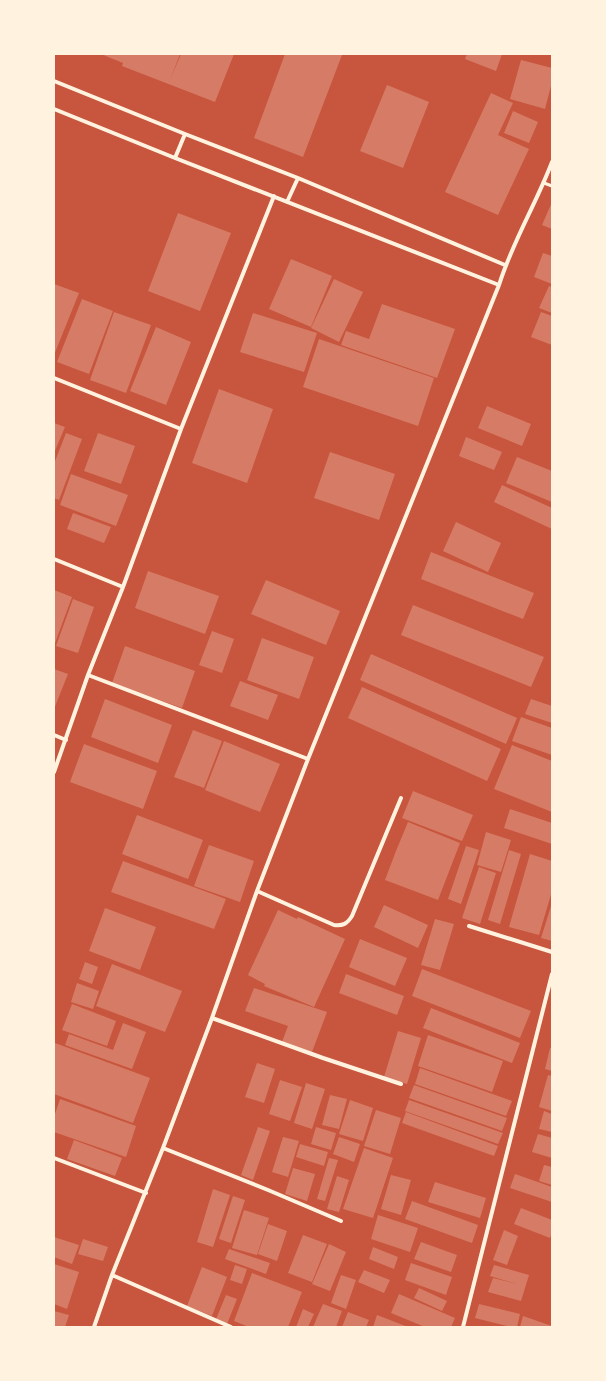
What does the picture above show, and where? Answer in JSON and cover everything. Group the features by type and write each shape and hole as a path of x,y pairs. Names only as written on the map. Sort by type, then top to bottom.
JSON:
{"street":[{"path":"54,81 298,178 505,265"},
{"path":"54,108 175,158 499,285"},
{"path":"175,158 185,134"},
{"path":"94,1327 112,1275 146,1193 212,1018 257,891 308,759 499,285 505,265 544,183 552,162"},
{"path":"287,202 298,178"},
{"path":"54,772 88,675 123,587 181,429 274,196"},
{"path":"54,378 181,429"},
{"path":"54,559 123,587"},
{"path":"88,675 308,759"},
{"path":"54,735 66,740"},
{"path":"257,891 334,925 340,926 345,924 352,916 401,798"},
{"path":"469,926 552,952"},
{"path":"464,1327 552,974"},
{"path":"212,1018 401,1084"},
{"path":"163,1148 341,1221"},
{"path":"54,1158 146,1193"},
{"path":"112,1275 231,1327"}],"lane":[{"path":"544,183 552,186"}],"building":[{"path":"101,54 180,54 170,80 181,54 234,54 215,102 122,66 123,63"},
{"path":"285,54 342,55 303,157 254,138"},
{"path":"467,54 502,54 496,71 465,59"},
{"path":"521,60 552,68 552,82 545,109 510,99"},
{"path":"387,85 429,102 403,168 360,151"},
{"path":"491,93 513,103 498,135 529,149 498,215 445,192"},
{"path":"513,111 538,122 529,143 504,133"},
{"path":"552,202 552,229 542,225"},
{"path":"178,213 231,233 200,311 148,291"},
{"path":"543,253 552,256 552,284 534,277"},
{"path":"291,259 332,276 311,327 269,309"},
{"path":"334,279 363,292 339,342 311,328"},
{"path":"54,284 79,293 54,355"},
{"path":"549,286 552,287 552,313 539,308"},
{"path":"82,299 113,311 89,374 57,362"},
{"path":"382,304 455,329 437,378 341,345 346,331 369,339"},
{"path":"114,312 151,325 126,393 90,380"},
{"path":"541,312 552,316 552,345 531,337"},
{"path":"253,313 317,333 304,372 240,352"},
{"path":"156,327 191,342 166,405 130,391"},
{"path":"319,339 434,378 418,426 303,387"},
{"path":"219,389 273,409 247,483 192,463"},
{"path":"487,406 531,424 522,446 478,428"},
{"path":"54,423 65,427 54,453"},
{"path":"66,433 82,439 59,500 54,498 54,464"},
{"path":"98,433 135,446 121,484 84,471"},
{"path":"466,437 502,452 494,470 459,456"},
{"path":"330,452 395,474 379,520 314,498"},
{"path":"517,457 552,471 552,502 506,483"},
{"path":"71,474 128,495 116,526 60,505"},
{"path":"502,485 552,508 552,529 494,502"},
{"path":"73,513 111,527 104,543 67,529"},
{"path":"456,522 501,543 488,572 443,551"},
{"path":"431,552 534,593 523,619 421,579"},
{"path":"148,571 219,596 205,634 135,608"},
{"path":"266,580 340,611 326,645 251,614"},
{"path":"54,590 72,597 55,643 54,643"},
{"path":"73,599 94,607 78,653 56,646"},
{"path":"413,605 544,657 531,687 401,635"},
{"path":"212,631 234,639 222,673 199,665"},
{"path":"262,638 314,657 299,699 247,680"},
{"path":"125,646 195,671 182,708 112,683"},
{"path":"371,654 517,718 506,744 360,680"},
{"path":"54,669 68,674 54,709"},
{"path":"240,681 278,695 268,720 230,706"},
{"path":"362,687 501,749 487,781 348,718"},
{"path":"105,699 172,725 158,763 91,737"},
{"path":"531,699 552,706 552,723 525,714"},
{"path":"521,717 552,728 552,755 512,741"},
{"path":"193,730 222,741 204,788 174,777"},
{"path":"224,741 280,764 260,812 205,790"},
{"path":"84,744 157,771 143,809 70,782"},
{"path":"512,745 552,761 552,812 494,789"},
{"path":"413,791 473,815 462,841 402,818"},
{"path":"510,809 552,823 552,844 504,828"},
{"path":"137,815 203,840 188,879 122,854"},
{"path":"408,822 460,843 438,900 385,880"},
{"path":"486,832 511,840 501,872 477,865"},
{"path":"209,845 254,861 240,902 194,886"},
{"path":"466,846 479,850 461,904 448,899"},
{"path":"509,850 521,854 500,924 488,920"},
{"path":"530,854 552,861 552,891 539,935 509,927"},
{"path":"123,861 226,899 214,929 111,892"},
{"path":"479,867 496,873 480,924 462,918"},
{"path":"552,903 552,941 541,938"},
{"path":"384,905 428,925 418,948 374,927"},
{"path":"105,908 156,927 140,970 89,951"},
{"path":"278,910 297,919 298,917 345,939 314,1007 264,986 265,984 248,975"},
{"path":"435,919 454,924 440,970 421,965"},
{"path":"360,939 407,958 395,986 349,967"},
{"path":"85,962 98,967 92,984 79,979"},
{"path":"112,964 182,991 165,1032 96,1006"},
{"path":"422,969 531,1011 520,1038 412,996"},
{"path":"346,974 404,996 397,1015 339,993"},
{"path":"77,983 99,991 93,1009 71,1002"},
{"path":"254,988 327,1012 312,1052 282,1042 288,1026 245,1011"},
{"path":"72,1004 116,1021 107,1046 62,1030"},
{"path":"431,1008 520,1043 512,1063 423,1028"},
{"path":"123,1023 146,1032 132,1069 65,1045 69,1034 113,1050"},
{"path":"398,1031 421,1038 407,1084 384,1077"},
{"path":"428,1035 503,1061 492,1092 418,1066"},
{"path":"55,1043 150,1078 133,1123 54,1094"},
{"path":"550,1048 552,1048 552,1071 545,1069"},
{"path":"257,1063 275,1069 264,1103 245,1097"},
{"path":"420,1068 512,1101 506,1116 415,1084"},
{"path":"548,1075 552,1076 552,1111 539,1107"},
{"path":"280,1080 302,1087 290,1121 269,1114"},
{"path":"306,1083 325,1089 312,1129 294,1123"},
{"path":"414,1085 507,1118 502,1131 409,1098"},
{"path":"330,1095 347,1099 339,1129 322,1125"},
{"path":"60,1099 136,1126 126,1157 54,1132 54,1117"},
{"path":"350,1100 373,1108 363,1141 339,1134"},
{"path":"409,1100 503,1133 498,1144 405,1111"},
{"path":"376,1110 401,1118 390,1154 364,1146"},
{"path":"544,1111 552,1114 552,1132 539,1129"},
{"path":"406,1112 498,1146 494,1156 402,1123"},
{"path":"258,1127 270,1131 253,1180 241,1175"},
{"path":"316,1127 336,1133 331,1150 311,1144"},
{"path":"538,1134 552,1138 552,1158 532,1152"},
{"path":"283,1137 299,1141 288,1177 272,1172"},
{"path":"339,1137 360,1144 354,1162 333,1154"},
{"path":"74,1140 122,1158 115,1176 67,1159"},
{"path":"300,1144 328,1152 324,1166 296,1157"},
{"path":"364,1148 393,1158 373,1218 343,1209"},
{"path":"329,1158 338,1160 325,1201 317,1199"},
{"path":"544,1165 552,1167 552,1185 539,1181"},
{"path":"293,1168 315,1174 307,1201 285,1194"},
{"path":"515,1174 552,1187 552,1202 510,1188"},
{"path":"391,1175 411,1180 401,1215 381,1209"},
{"path":"337,1176 349,1180 339,1212 327,1209"},
{"path":"435,1182 486,1198 480,1218 428,1202"},
{"path":"213,1189 230,1195 213,1247 197,1242"},
{"path":"233,1196 245,1200 231,1243 219,1239"},
{"path":"412,1201 478,1225 472,1243 405,1219"},
{"path":"521,1208 552,1220 552,1232 550,1238 514,1224"},
{"path":"244,1210 269,1218 257,1255 232,1248"},
{"path":"378,1215 418,1228 410,1252 371,1239"},
{"path":"268,1224 287,1231 277,1261 258,1254"},
{"path":"504,1230 518,1236 507,1265 493,1260"},
{"path":"303,1235 327,1244 312,1282 288,1273"},
{"path":"54,1237 79,1245 72,1264 54,1257"},
{"path":"83,1239 108,1247 103,1261 78,1254"},
{"path":"421,1242 457,1255 451,1272 414,1259"},
{"path":"329,1244 346,1252 330,1291 312,1284"},
{"path":"373,1247 398,1257 394,1269 369,1259"},
{"path":"229,1249 270,1263 266,1274 225,1259"},
{"path":"411,1263 452,1277 446,1295 405,1280"},
{"path":"54,1264 79,1272 67,1309 54,1304"},
{"path":"235,1265 247,1269 242,1284 230,1280"},
{"path":"494,1265 529,1275 521,1301 488,1292 493,1278 517,1284 490,1276"},
{"path":"202,1267 227,1277 212,1316 187,1306"},
{"path":"364,1270 390,1280 384,1293 358,1282"},
{"path":"252,1273 302,1292 288,1327 249,1327 234,1321"},
{"path":"341,1275 356,1280 346,1309 331,1303"},
{"path":"419,1288 447,1301 442,1311 414,1298"},
{"path":"399,1294 455,1318 451,1327 425,1327 391,1313"},
{"path":"226,1295 237,1299 227,1324 216,1319"},
{"path":"323,1304 342,1311 336,1327 313,1327"},
{"path":"479,1304 520,1314 517,1327 511,1327 475,1318"},
{"path":"303,1309 314,1314 308,1327 296,1327"},
{"path":"54,1311 69,1315 65,1327 54,1327"},
{"path":"348,1312 369,1320 366,1327 342,1327"},
{"path":"377,1315 408,1327 373,1327"},
{"path":"523,1316 552,1326 552,1327 520,1327"}]}
